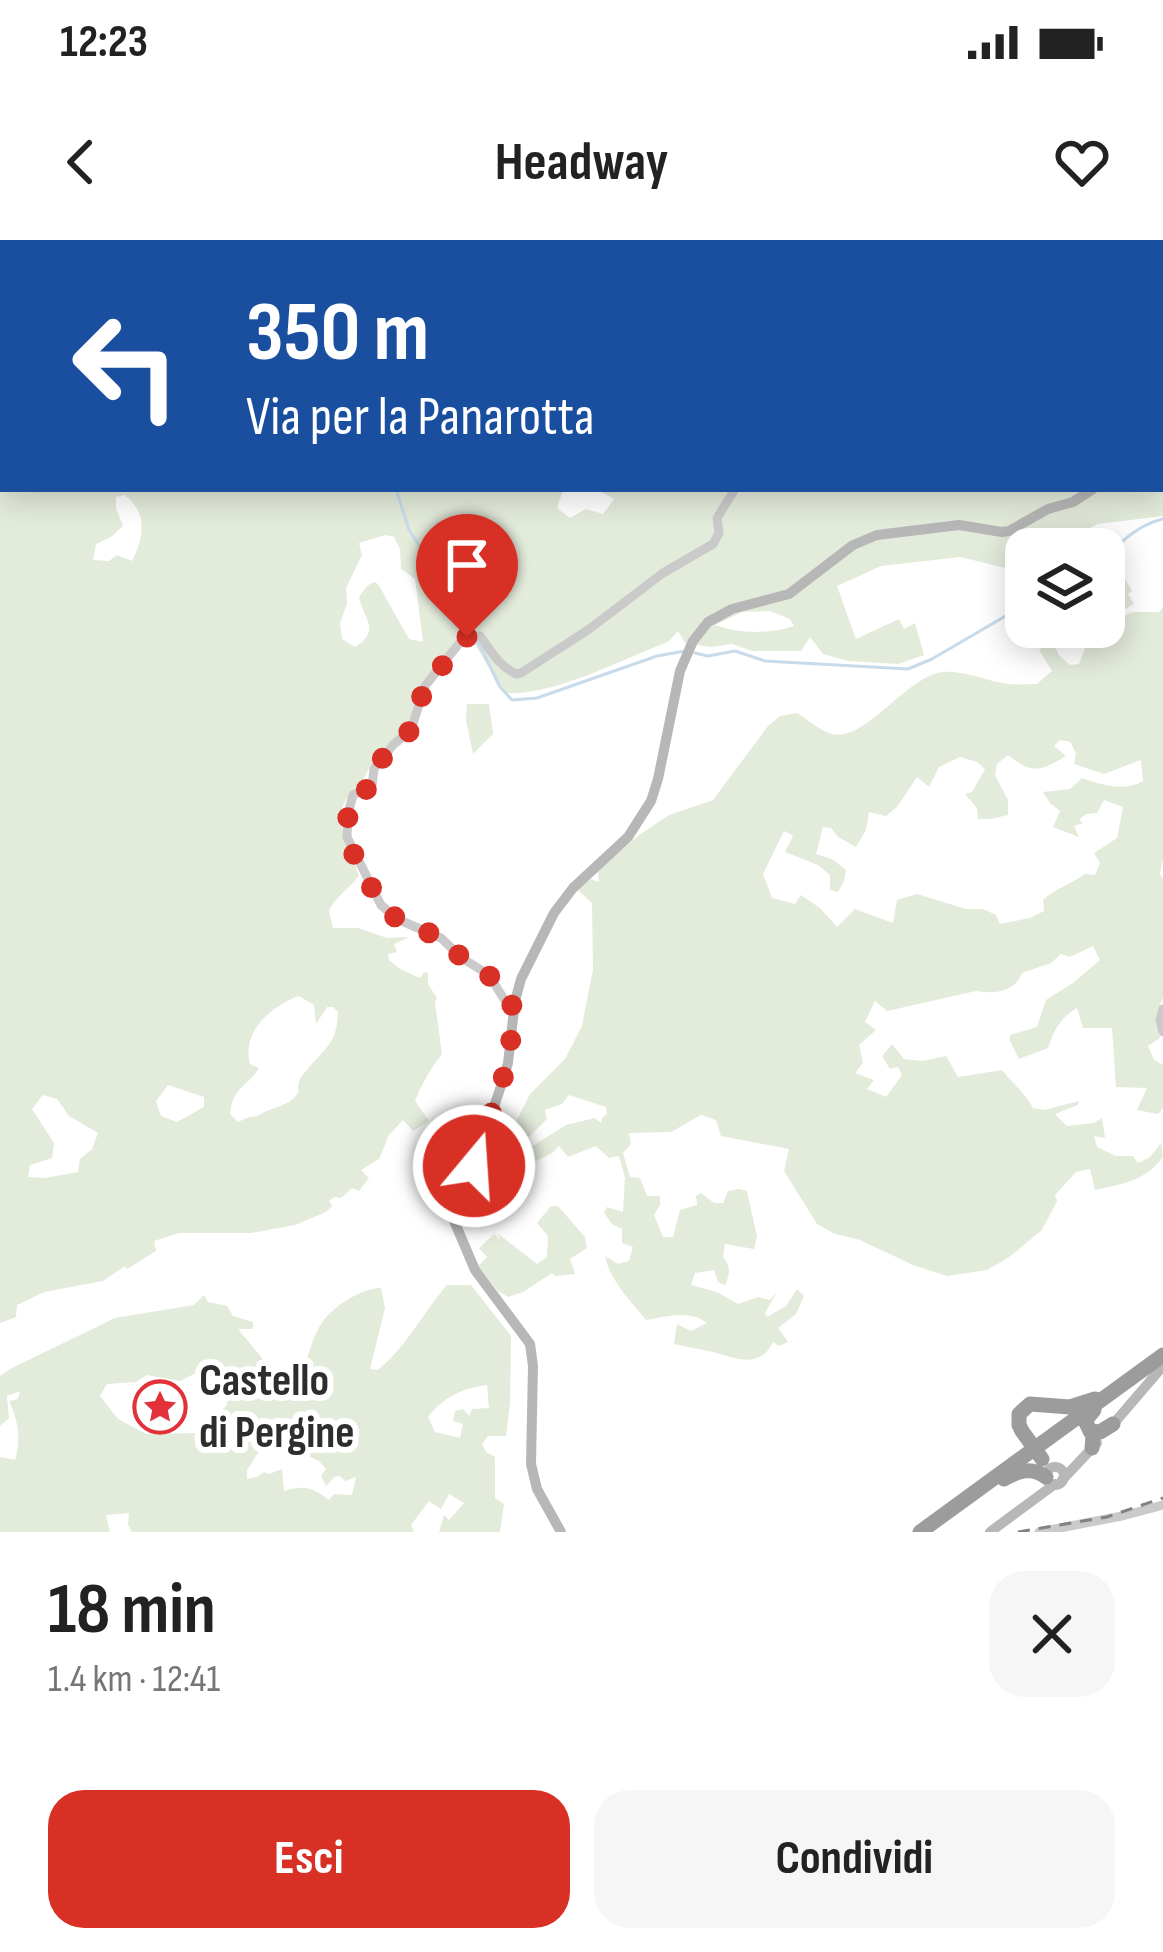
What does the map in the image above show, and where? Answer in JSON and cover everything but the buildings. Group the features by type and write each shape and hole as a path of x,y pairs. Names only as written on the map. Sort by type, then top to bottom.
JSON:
{"highway":[{"path":"1088,1446 1085,1418 1163,1355"},
{"path":"1048,1467 1022,1431 1018,1419 1022,1409 1041,1403 1078,1405 1119,1386"},
{"path":"920,1532 976,1491 1048,1467 1119,1386"},
{"path":"1041,1403 1052,1423 1046,1436 1048,1467"},
{"path":"1088,1446 1113,1424"},
{"path":"1048,1467 1056,1437 1063,1439"},
{"path":"939,1518 1017,1472 1048,1467"}],"main road":[{"path":"561,1532 537,1489 530,1464 530,1344 482,1282 452,1216 452,1204 471,1173 508,1063 521,979 554,913 573,888 628,837 651,801 686,656 708,622 732,609 802,587 865,539 959,525 1010,531 1089,492"},
{"path":"1113,1424 1163,1366"},
{"path":"990,1532 1037,1494 1048,1467 1088,1446"}],"street":[{"path":"516,1000 507,1004 489,975 441,938 388,912 357,862 346,829 353,795 372,787 374,769 411,730 425,686 463,640 473,635 484,639 507,670 520,673 588,630 663,573 713,544 719,533 717,518 733,492"},
{"path":"1163,1009 1163,1032"},
{"path":"1039,1532 1163,1504"}],"green space":[{"path":"0,492 564,492 557,508 570,518 586,509 603,514 614,499 601,492 1086,492 1013,528 974,525 877,534 801,586 732,608 690,644 678,631 668,642 543,689 504,693 466,629 425,682 410,723 375,760 362,786 343,805 342,828 359,876 329,910 333,928 409,937 394,944 397,952 388,954 389,960 420,978 428,973 428,984 437,998 442,1054 415,1101 429,1121 413,1131 403,1120 389,1135 379,1159 361,1170 369,1178 359,1191 352,1188 341,1198 334,1197 326,1212 295,1225 251,1233 179,1233 154,1241 156,1251 127,1269 103,1281 44,1292 17,1305 16,1317 0,1323","holes":["124,495 132,501 141,534 132,561 117,555 109,561 93,560 96,544 123,526 116,497","394,537 401,569 415,579 423,642 409,639 374,582 359,597 369,629 355,647 342,639 340,623 347,604 346,588 362,555 359,543","299,996 314,1005 316,1024 327,1007 338,1012 337,1023 332,1039 301,1077 298,1093 286,1103 238,1122 230,1114 234,1098 259,1068 250,1064 248,1052 254,1031 288,1000","168,1085 204,1097 204,1107 177,1122 161,1116 156,1101","43,1095 57,1099 69,1116 98,1133 92,1149 80,1159 78,1172 28,1177 30,1165 52,1158 54,1143 32,1109"]},
{"path":"1088,492 1163,492 1163,516 1090,528 1013,528"},
{"path":"959,526 1005,532 1005,568 960,557 881,566 837,586 856,639 899,619 904,629 915,623 924,655 898,664 848,661 823,654 810,637 801,651 692,644 721,616 775,600 865,540","holes":["770,611 790,619 794,626 765,632 715,625 742,612"]},
{"path":"1125,579 1132,591 1128,594 1134,604 1125,609"},
{"path":"1163,607 1163,997 1156,1017 1160,1038 1148,1046 1154,1060 1163,1065 1163,1108 1158,1114 1137,1110 1147,1088 1116,1087 1112,1028 1083,1028 1077,1008 1059,1025 1048,1048 1019,1059 1010,1041 1010,1035 1037,1027 1046,1000 1100,960 1093,946 1070,957 1061,954 1051,963 1022,973 1003,990 976,991 887,1011 875,1001 865,1022 876,1030 859,1045 863,1063 855,1073 874,1080 867,1089 886,1097 902,1075 898,1067 890,1069 882,1056 892,1044 904,1059 946,1056 958,1077 1002,1070 1033,1108 1044,1110 1079,1101 1055,1114 1067,1126 1102,1118 1105,1138 1094,1136 1097,1147 1116,1156 1133,1156 1138,1163 1161,1143 1163,1157 1141,1176 1095,1190 1090,1169 1076,1172 1055,1195 1057,1201 1042,1230 1008,1258 987,1270 947,1276 817,1224 784,1171 789,1149 721,1136 716,1120 701,1115 671,1132 629,1133 631,1144 623,1153 630,1177 640,1178 647,1196 660,1196 654,1215 663,1237 673,1237 680,1210 697,1205 696,1196 701,1193 714,1203 723,1203 728,1191 747,1191 757,1237 754,1249 725,1244 723,1257 729,1270 725,1285 718,1282 714,1270 695,1273 691,1285 738,1304 758,1297 770,1300 777,1292 767,1317 786,1306 797,1289 804,1296 796,1314 778,1328 788,1342 779,1346 773,1342 754,1359 674,1344 677,1324 691,1331 707,1323 685,1315 646,1320 621,1290 605,1256 618,1264 629,1261 633,1247 622,1243 622,1229 604,1213 607,1207 623,1212 625,1178 619,1156 609,1158 596,1146 568,1157 559,1146 493,1183 488,1178 530,1094 565,1059 582,1026 593,969 592,903 578,890 590,879 599,882 598,870 669,815 713,800 780,716 797,713 829,733 842,734 856,730 914,685 943,672 1008,684 1037,684 1052,671 1041,648 1056,648 1070,665 1079,664 1085,648 1125,648 1125,615 1159,612","holes":["1060,740 1070,742 1076,753 1074,764 1104,774 1141,760 1143,781 1120,787 1082,778 1070,789 1043,792 1060,811 1053,827 1079,837 1074,826 1083,823 1079,820 1086,814 1097,813 1104,800 1123,807 1117,838 1094,853 1100,863 1095,875 1085,874 1047,897 1044,911 1000,924 996,915 983,909 966,909 917,894 897,900 893,923 855,909 837,927 801,895 795,904 772,898 763,874 784,831 793,836 785,852 818,865 830,875 830,890 838,892 846,870 816,854 823,827 856,847 869,812 886,816 917,777 929,787 939,767 960,757 985,769 972,792 965,794 977,808 978,819 1008,815 1008,800 995,775 997,764 1008,755 1024,766 1043,768 1066,756 1054,746","569,1095 606,1107 601,1123 595,1118 566,1125 523,1152 521,1145 547,1119 545,1110 562,1104"]},
{"path":"467,704 489,704 493,734 473,754 466,720"},
{"path":"551,1206 558,1206 585,1237 587,1248 570,1259 575,1274 552,1273 508,1297 478,1266 487,1257 479,1248 494,1234 501,1240 497,1233 537,1264 547,1257 548,1236 537,1223"},
{"path":"447,1285 471,1285 511,1336 506,1436 488,1436 482,1444 495,1457 495,1498 504,1504 500,1532 439,1532 444,1515 449,1520 464,1503 449,1494 441,1509 429,1501 411,1525 414,1532 132,1532 129,1513 106,1515 110,1532 0,1532 0,1457 15,1460 18,1445 9,1401 18,1399 20,1391 7,1396 9,1418 0,1426 0,1376 12,1368 115,1318 194,1305 204,1295 208,1302 227,1306 233,1316 253,1322 253,1329 238,1329 262,1358 268,1383 298,1398 312,1375 305,1366 317,1332 341,1304 381,1288 385,1308 370,1369 378,1370","holes":["198,1372 219,1379 228,1392 227,1405 195,1433 146,1434 118,1419 100,1396 107,1384 136,1382 147,1375 180,1381","487,1385 489,1408 472,1409 469,1416 463,1409 455,1411 453,1421 463,1424 460,1438 435,1432 428,1417 434,1410 453,1395","276,1444 319,1461 326,1469 321,1476 326,1486 334,1477 345,1481 356,1477 352,1495 334,1494 329,1500 308,1488 284,1491 282,1469 247,1479 247,1470 263,1445"]}],"waterway":[{"path":"397,492 409,530 512,700 537,698 657,656 685,651"},
{"path":"1125,539 1163,519"},
{"path":"695,653 708,656 735,651 765,661 908,669 1005,616"}],"railway":[{"path":"1018,1532 1107,1517 1163,1498"}],"place":[{"name":"Castello di Pergine","path":"160,1407"}],"route":[{"path":"467,637 425,686 411,730 374,769 372,787 353,795 346,829 357,862 388,912 441,938 489,975 507,1004 515,1006 508,1063 474,1166"}]}
